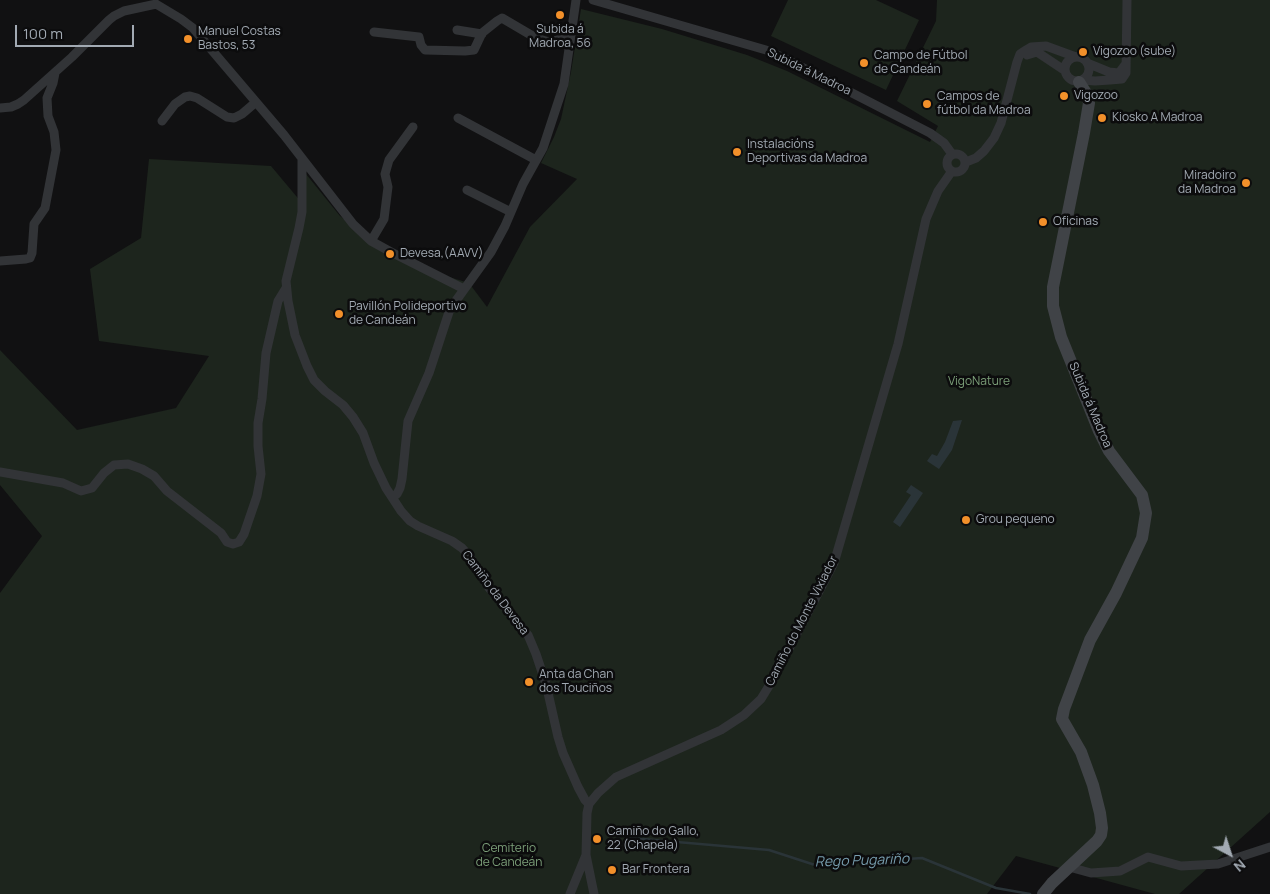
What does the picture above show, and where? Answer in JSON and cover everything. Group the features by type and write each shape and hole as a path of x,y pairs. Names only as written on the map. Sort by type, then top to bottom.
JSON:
{"street":[{"path":"393,497 400,488 402,479 408,422 429,373 450,309 491,252 523,184 543,148 564,84 576,0"},
{"name":"Subida á Madroa","path":"593,0 766,50 930,133 944,143 952,154 959,154 966,162"},
{"path":"1017,62 1030,53 1037,52 1064,70 1071,80 1095,81 1122,78 1126,73 1127,0"},
{"path":"0,108 18,104 72,57 108,20 124,11 156,2 193,28 284,135 353,224 371,241 464,289"},
{"path":"374,32 419,36 420,45 425,50 465,51 474,50 482,34 497,20 502,18 536,38 549,42 571,37"},
{"path":"457,30 482,34"},
{"path":"952,154 947,163 949,169 952,172 962,171 966,162 976,158 994,138 1001,124 1017,62 1020,54 1026,50 1037,46 1046,46 1081,57 1109,72 1119,73 1126,63"},
{"path":"1064,70 1067,62 1076,57"},
{"path":"1081,81 1089,73 1088,62"},
{"path":"0,261 30,258 32,253 34,224 45,208 56,150 54,132 48,116 47,98 55,72"},
{"name":"Subida á Madroa","path":"1043,894 1068,867 1097,841 1101,834 1102,828 1093,785 1082,752 1062,719 1090,640 1116,593 1142,538 1146,513 1142,495 1109,451 1099,431 1061,337 1053,306 1053,287 1089,103 1081,81"},
{"path":"162,121 175,104 185,97 197,98 227,117 234,118 256,102"},
{"path":"458,118 536,160"},
{"path":"371,241 384,219 388,187 385,174 389,160 413,127"},
{"name":"Camiño da Devesa","path":"302,160 302,212 300,228 288,270 286,288 295,334 307,366 314,380 343,406 364,433 374,463 386,488 401,511 410,521 418,526 452,541 462,548 470,557 489,588 528,635 546,684 563,753 578,787 589,804"},
{"name":"Camiño do Monte Vixiador","path":"589,804 616,777 721,730 744,716 765,693 834,564 898,344 926,219 938,191 952,172"},
{"path":"467,190 511,212"},
{"path":"0,472 63,483 82,491 92,488 104,473 114,465 128,464 154,476 167,491 221,533 228,542 233,544 239,542 244,534 257,496 261,474 258,423 266,353 278,301 286,288"},
{"path":"589,804 586,855 594,894"},
{"path":"1068,867 1091,873 1120,871 1148,857 1181,866 1218,864 1270,846"},
{"path":"570,894 586,855"}],"green space":[{"name":"Campo de Fútbol de Candeán","path":"788,0 876,0 919,20 886,90 771,36"},
{"path":"937,0 1270,0 1270,812 1179,894 1155,894 1016,856 987,894 0,894 0,593 42,536 0,485 0,350 77,430 176,408 209,356 99,341 90,269 141,238 149,159 271,166 302,203 306,174 340,216 390,254 426,270 469,283 487,307 530,227 577,179 541,163 561,119 581,9 662,29 747,55 787,71 930,142 938,126 897,101 936,21"}],"shaded area":[{"path":"962,420 952,450 939,469 927,461 932,454 937,456 953,421"},
{"path":"911,485 923,493 900,527 893,522 911,495 906,492"}],"waterway":[{"name":"Rego Pugariño","path":"631,838 769,850 815,865 922,858 996,888 1030,894"}],"place":[{"name":"Subida á Madroa, 56","path":"560,15"},
{"name":"Manuel Costas Bastos, 53","path":"188,39"},
{"name":"Vigozoo (sube)","path":"1083,52"},
{"name":"Campo de Fútbol de Candeán","path":"864,63"},
{"name":"Vigozoo","path":"1064,96"},
{"name":"Campos de fútbol da Madroa","path":"927,104"},
{"name":"Kiosko A Madroa","path":"1102,118"},
{"name":"Instalacións Deportivas da Madroa","path":"737,152"},
{"name":"Miradoiro da Madroa","path":"1246,183"},
{"name":"Oficinas","path":"1043,222"},
{"name":"Devesa,(AAVV)","path":"390,254"},
{"name":"Pavillón Polideportivo de Candeán","path":"339,314"},
{"name":"Grou pequeno","path":"966,520"},
{"name":"Anta da Chan dos Touciños","path":"529,682"},
{"name":"Camiño do Gallo, 22 (Chapela)","path":"597,839"},
{"name":"Bar Frontera","path":"612,870"}],"park label":[{"name":"VigoNature","path":"979,382"},
{"name":"Cemiterio de Candeán","path":"509,856"}]}
